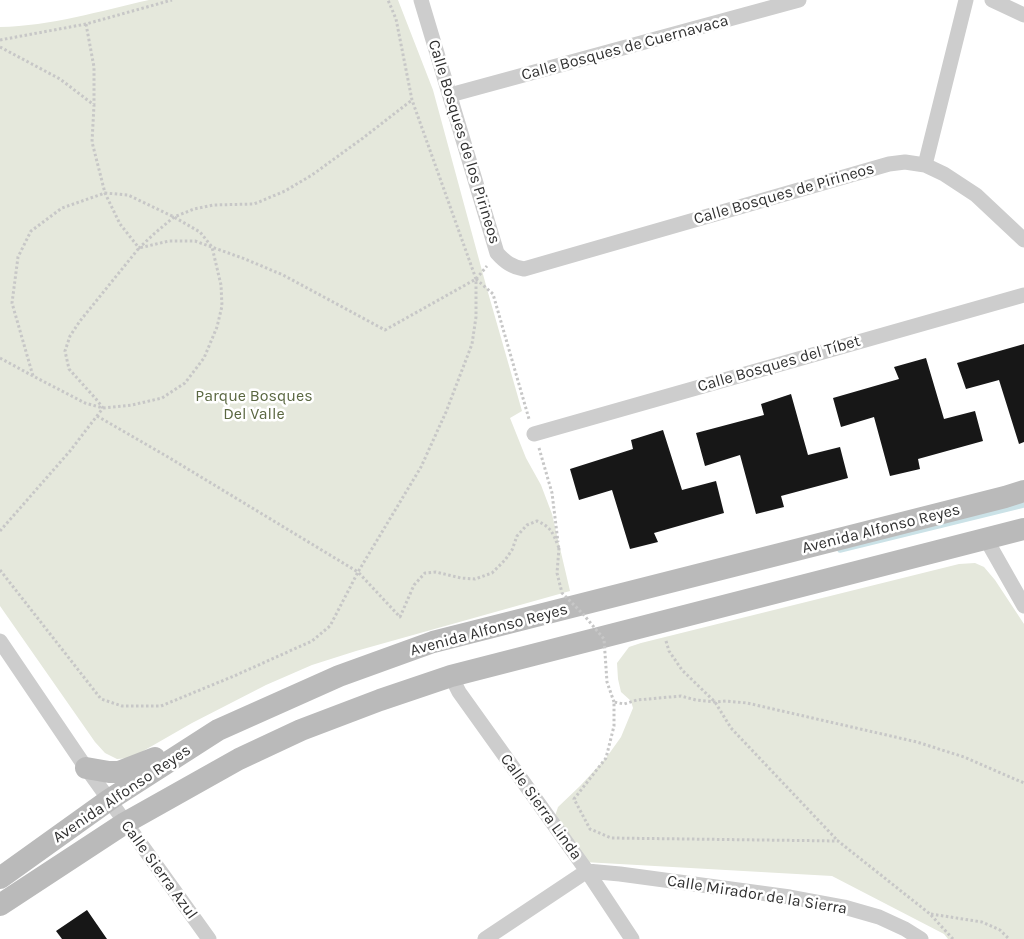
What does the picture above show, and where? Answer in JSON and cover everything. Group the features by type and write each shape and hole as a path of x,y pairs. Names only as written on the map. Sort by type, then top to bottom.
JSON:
{"main road":[{"name":"Avenida Alfonso Reyes","path":"0,878 110,800 218,730 339,676 433,642 1024,491"},
{"name":"Avenida Alfonso Reyes","path":"0,905 125,823 239,759 301,730 380,700 451,676 1024,529"},
{"path":"86,768 109,772 131,769 218,730"}],"street":[{"name":"Calle Bosques de los Pirineos","path":"421,0 497,253 505,262 515,267 524,268"},
{"name":"Calle Bosques de Cuernavaca","path":"450,95 799,0"},
{"path":"926,164 966,0"},
{"path":"992,0 1024,15"},
{"name":"Calle Bosques de Pirineos","path":"524,268 889,164 905,162 926,164 944,174 976,195 1024,240"},
{"name":"Calle Bosques del Tíbet","path":"534,434 1024,295"},
{"path":"986,538 1024,606"},
{"name":"Calle Sierra Azul","path":"0,641 86,768 209,939"},
{"name":"Calle Sierra Linda","path":"451,676 459,692 587,871 632,939"},
{"path":"484,939 587,871"},
{"name":"Calle Mirador de la Sierra","path":"587,871 780,896 844,907 879,917 921,939"}],"path":[{"path":"0,40 86,24 172,0"},
{"path":"0,570 101,699 122,706 161,706 312,641 330,626 358,572 420,467 449,405 472,344 476,317 476,279 412,100 396,19 388,0"},
{"path":"86,24 94,67 92,142 105,193 120,224 139,248"},
{"path":"0,47 60,79 94,105"},
{"path":"103,408 69,369 65,351 70,336 80,321 139,248 174,217 213,205 254,204 285,191 312,176 412,100"},
{"path":"0,358 32,376 85,403 103,408 132,405 162,398 185,383 204,358 217,327 222,306 221,285 212,247 200,232 128,195 105,193 62,208 31,231 18,257 12,303 32,376"},
{"path":"139,248 169,241 195,241 283,275 385,330 476,279 497,253"},
{"path":"476,279 493,294 529,421 552,493 559,548 557,573 562,594 604,638 607,682 614,702 614,726 606,758 574,799 590,830 612,838 838,841"},
{"path":"0,531 70,451 103,408"},
{"path":"97,416 358,572 400,617 414,585 425,573 436,572 460,578 475,579 492,573 505,560 512,550 517,536 527,525 537,521 546,525 553,534 559,548"},
{"path":"663,633 669,651 682,670 715,702 731,728 838,841 930,914 953,939"},
{"path":"614,702 624,704 637,700 681,696 696,700 747,703 917,742 964,757 1024,783"},
{"path":"930,914 982,922 1000,930 1009,939"}],"green space":[{"name":"Parque Bosques Del Valle","path":"149,0 398,0 433,90 522,411 510,418 526,458 541,485 552,514 570,591 312,665 266,685 192,723 131,758 117,759 105,753 95,742 0,606 0,27 57,21"},
{"path":"975,563 984,567 995,580 1024,624 1024,939 948,939 944,934 832,876 584,862 552,825 558,807 606,758 621,737 633,708 631,701 621,692 617,663 629,647 959,564"}],"building":[{"path":"1024,344 1024,442 1019,444 999,380 966,389 957,363"},
{"path":"926,358 944,419 975,411 983,441 918,459 920,469 890,476 874,417 841,427 833,398 899,379 894,367"},
{"path":"791,394 808,455 840,447 848,478 781,496 784,507 756,514 740,455 705,466 696,433 764,415 761,404"},
{"path":"663,430 682,490 716,481 724,513 654,533 658,542 630,549 612,490 579,500 570,469 633,449 631,440"},
{"path":"87,910 107,939 62,939 56,931"}],"waterway":[{"path":"840,550 1024,505"}]}
